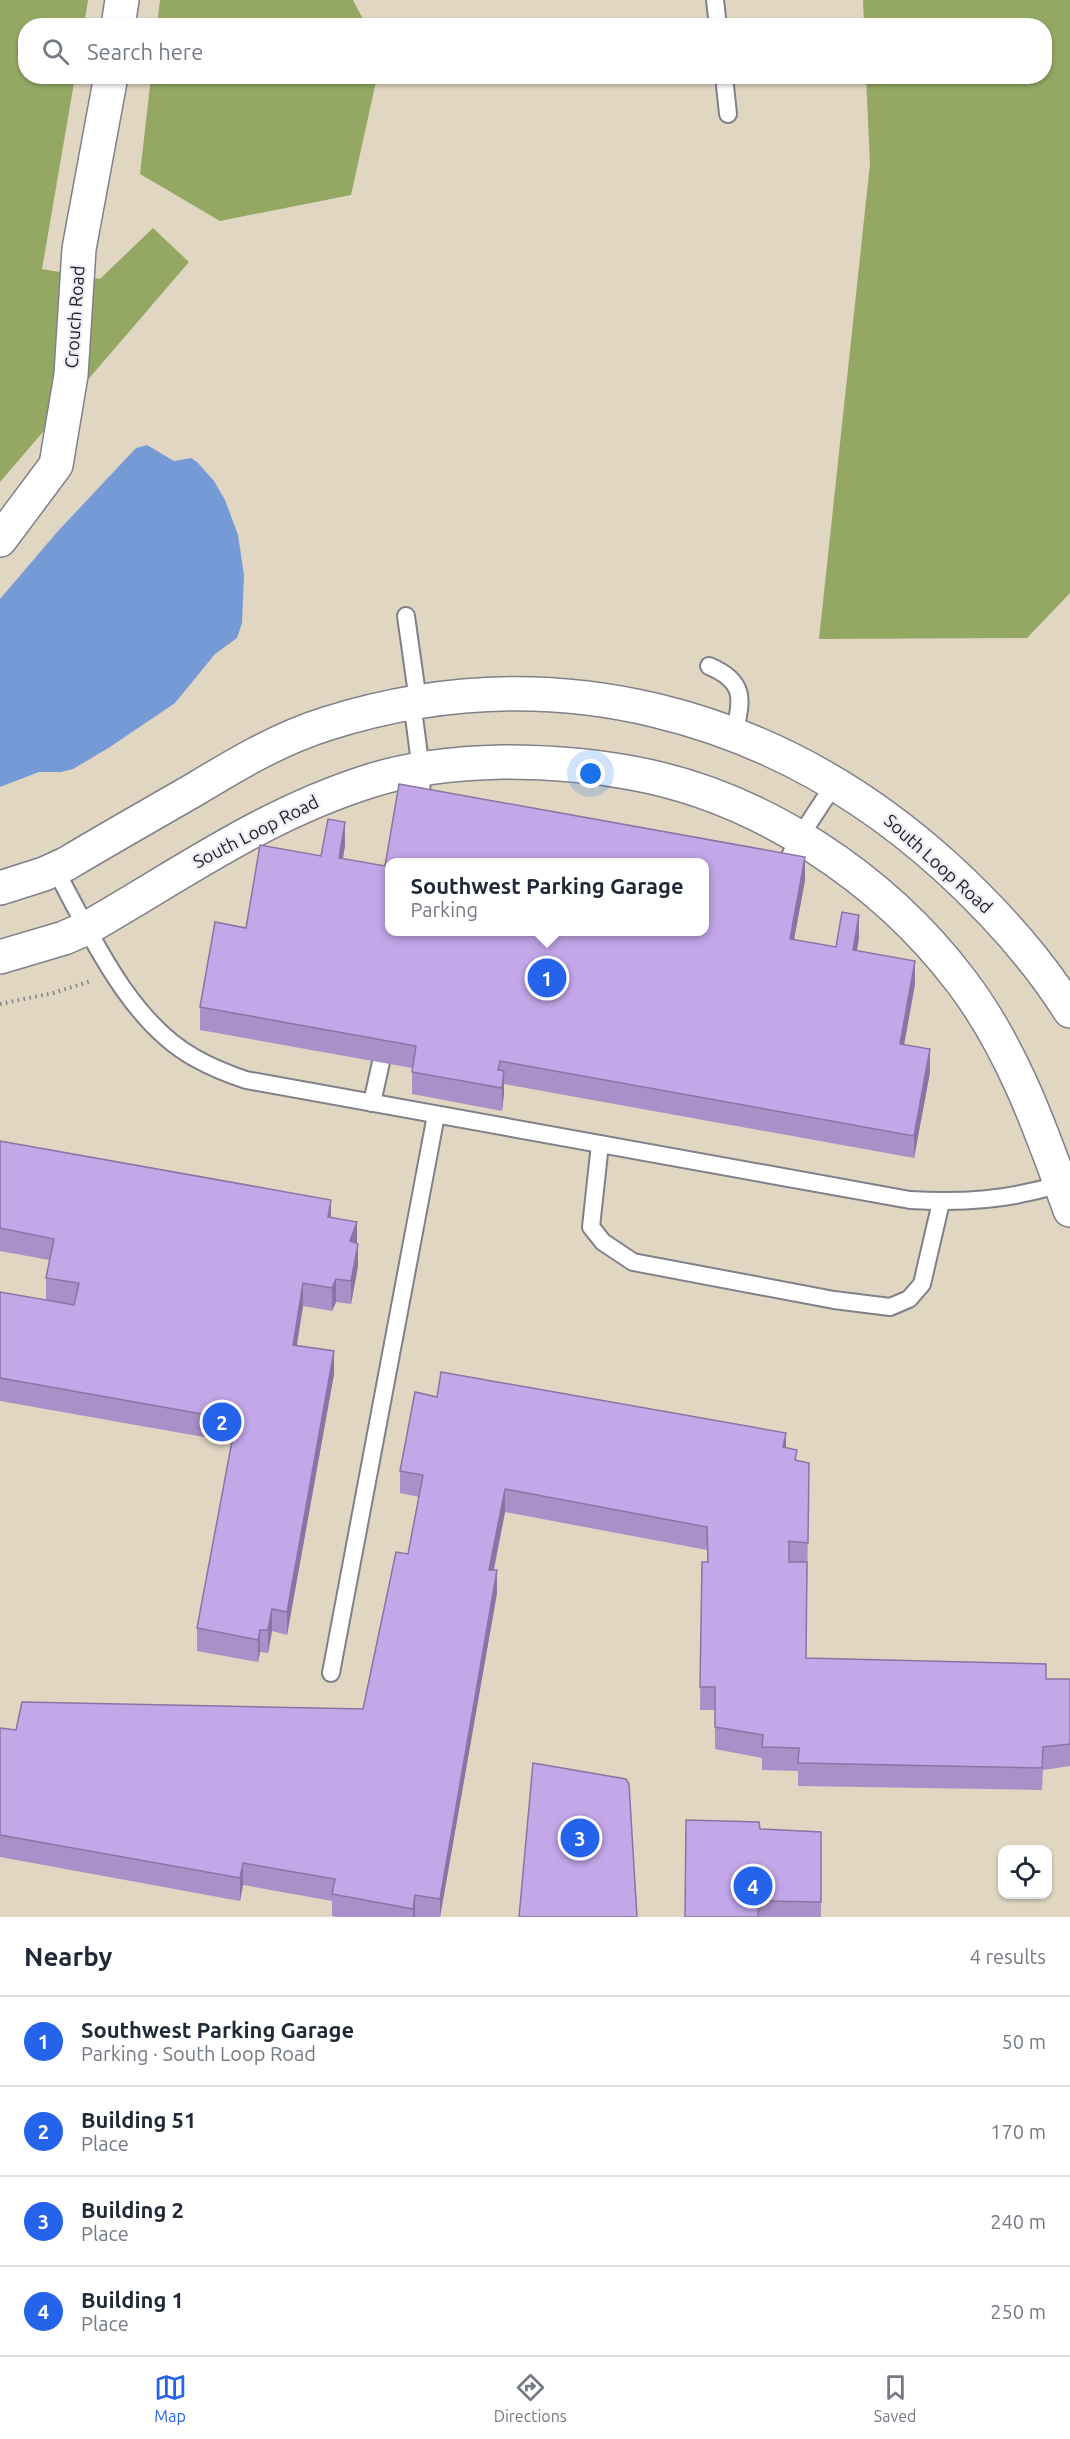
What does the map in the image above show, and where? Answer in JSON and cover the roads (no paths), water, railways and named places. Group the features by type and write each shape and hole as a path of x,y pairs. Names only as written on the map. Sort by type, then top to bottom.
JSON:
{"street":[{"path":"119,18 122,0"},
{"name":"Crouch Road","path":"0,540 56,465 71,375 80,249 110,84"},
{"name":"South Loop Road","path":"0,888 55,869 276,744 325,724 415,702 492,694 587,699 656,710 734,733 781,754 835,783 898,826 965,884 1015,935 1070,1011"},
{"name":"South Loop Road","path":"0,957 64,938 87,928 237,838 301,805 376,779 475,763 538,762 586,765 634,773 721,800 751,812 799,838 837,862 876,892 921,935 962,982 1006,1052 1024,1089 1065,1197"}],"lane":[{"path":"715,0 717,18"},
{"path":"725,84 728,114"},
{"path":"406,616 421,770 422,811"},
{"path":"709,666 726,673 738,690 741,707 734,733"},
{"path":"781,875 799,838 835,783"},
{"path":"55,869 87,928 134,1005 151,1023 193,1058 246,1080 910,1200 941,1202 1003,1199 1031,1194 1065,1197"},
{"path":"372,1103 381,1062"},
{"path":"331,1673 436,1115"},
{"path":"600,1144 591,1227 603,1242 633,1262 834,1300 891,1307 909,1299 922,1284 941,1202"}],"water":[{"path":"147,445 174,461 191,458 197,462 214,481 225,500 238,535 244,575 242,623 237,638 215,654 175,703 110,747 73,769 61,772 39,772 0,787 0,599 58,531 136,448"}],"place":[{"name":"Southwest Parking Garage","path":"547,978"},
{"name":"Building 51","path":"222,1422"},
{"name":"Building 2","path":"580,1838"},
{"name":"Building 1","path":"753,1886"}]}
